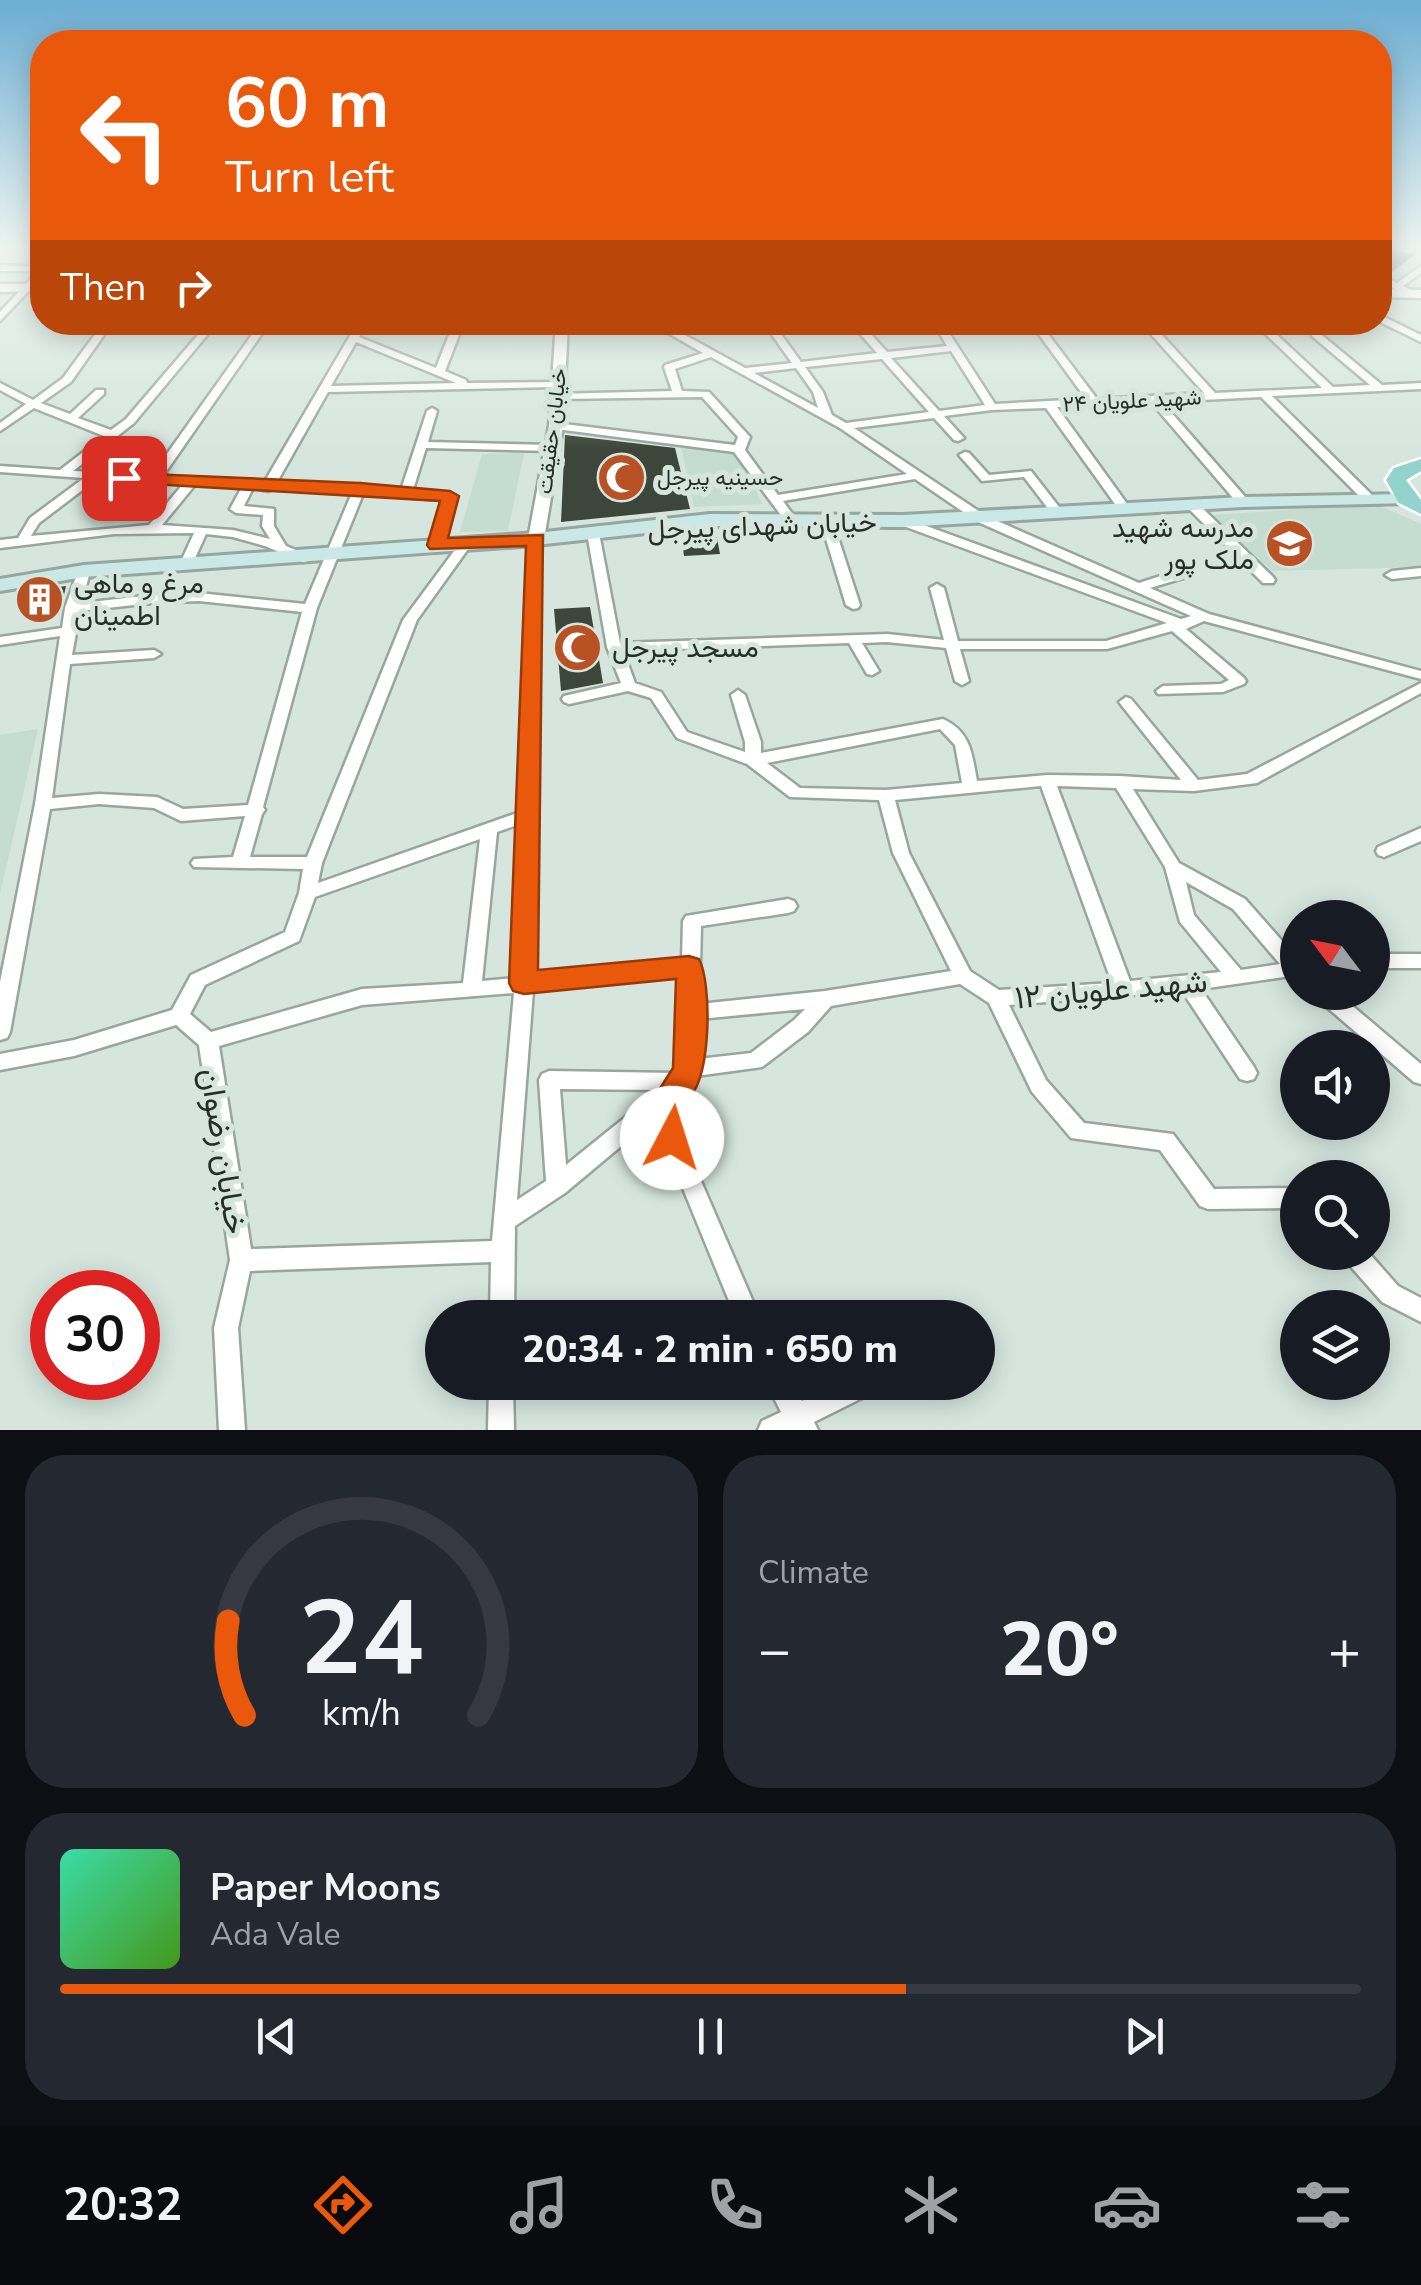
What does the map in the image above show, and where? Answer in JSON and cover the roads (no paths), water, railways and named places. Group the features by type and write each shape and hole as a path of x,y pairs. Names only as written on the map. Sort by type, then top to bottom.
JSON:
{"main road":[{"path":"1414,504 1396,480 1418,460"},
{"name":"خیابان شهدای پیرجل","path":"0,584 84,571 536,540 710,520 902,521 1366,497 1414,504"}],"street":[{"path":"1392,324 1421,339"},
{"path":"0,428 66,380 100,335"},
{"path":"62,474 130,421 203,335"},
{"path":"154,480 257,335"},
{"path":"268,487 356,335"},
{"path":"439,372 454,335"},
{"name":"خیابان حقیقت","path":"536,540 556,426 561,335"},
{"path":"675,335 844,426 982,518 1204,617 1421,675"},
{"path":"777,335 818,392 827,418"},
{"path":"865,335 958,438"},
{"path":"945,335 992,407"},
{"path":"1044,335 1093,402"},
{"path":"1156,335 1212,396"},
{"path":"1271,335 1329,389"},
{"path":"1316,335 1378,387"},
{"path":"354,338 469,385"},
{"path":"743,371 953,348"},
{"path":"678,394 669,368 708,354"},
{"path":"324,389 469,385 705,394 744,437 739,450"},
{"path":"0,386 33,404 113,434"},
{"name":"شهید علویان ۲۴","path":"844,426 992,407 1421,386"},
{"path":"72,419 100,392"},
{"path":"1263,394 1366,497"},
{"path":"1154,399 1243,502"},
{"path":"1050,405 1124,508"},
{"path":"406,493 432,411"},
{"path":"556,426 739,450 790,519"},
{"path":"420,446 553,448"},
{"path":"965,455 986,479 1028,473 1058,512"},
{"path":"0,470 450,496 437,545"},
{"path":"22,541 34,521 94,476"},
{"path":"775,499 915,476"},
{"path":"151,530 190,483"},
{"path":"249,485 236,509 270,512 268,526 280,545"},
{"path":"240,863 310,608 360,488"},
{"path":"1192,505 1268,580"},
{"path":"826,519 853,605"},
{"path":"902,521 1181,626 1239,681 1224,688 1163,690"},
{"path":"0,544 122,528 201,531 280,545 302,558"},
{"path":"185,566 201,531"},
{"path":"593,533 614,648 629,686"},
{"path":"502,1300 504,1221 524,983 536,540"},
{"path":"0,1062 74,1048 178,1016 198,980 293,936 313,863 410,620 466,542"},
{"path":"0,1032 43,804 62,660 84,571"},
{"path":"1392,575 1421,572"},
{"path":"1142,587 1178,575"},
{"path":"937,588 962,681"},
{"path":"72,608 196,596 252,600 269,607 310,608"},
{"path":"614,648 886,638 953,645 1107,645 1204,617"},
{"path":"0,641 68,631"},
{"path":"853,639 872,671"},
{"path":"62,660 154,654"},
{"path":"569,699 629,686 656,695 682,735 752,760 796,793 886,795 1047,780 1194,786 1251,779 1421,686"},
{"path":"738,695 753,742 752,760"},
{"path":"1126,702 1194,786"},
{"path":"752,760 942,724 962,744 970,785"},
{"path":"1047,780 1124,989"},
{"path":"1120,781 1172,867 1186,917 1238,978"},
{"path":"692,1012 825,998 962,976 901,853 886,795"},
{"path":"43,804 99,799 157,803 181,815 257,810"},
{"path":"308,892 529,815"},
{"path":"472,990 489,829"},
{"path":"1384,851 1421,834"},
{"path":"200,863 313,863"},
{"path":"1172,867 1239,904 1280,951"},
{"path":"740,1300 672,1138 692,1012 692,921 788,906"},
{"path":"1390,960 1421,961"},
{"path":"208,1041 362,996 472,990 689,966"},
{"name":"شهید علویان ۱۲","path":"962,976 996,998 1280,972"},
{"path":"1188,983 1247,1074"},
{"path":"556,1186 549,1080 682,1080 755,1061 801,1026 825,998"},
{"path":"996,998 1039,1086 1078,1132 1166,1141 1208,1199 1280,1198"},
{"path":"1343,1010 1421,1076"},
{"name":"خیابان رضوان","path":"178,1016 208,1041 241,1260 502,1251"},
{"path":"504,1221 556,1186 682,1080"},
{"path":"232,1430 226,1328 241,1260"},
{"path":"1369,1270 1390,1294 1421,1310"},
{"path":"502,1400 502,1430"},
{"path":"787,1400 800,1424"},
{"path":"771,1430 800,1424 839,1400"}],"place":[{"name":"حسینیه پیرجل","path":"622,477"},
{"name":"مدرسه شهید ملک پور","path":"1289,543"},
{"name":"مرغ و ماهی اطمینان","path":"39,599"},
{"name":"مسجد پیرجل","path":"577,647"}]}
